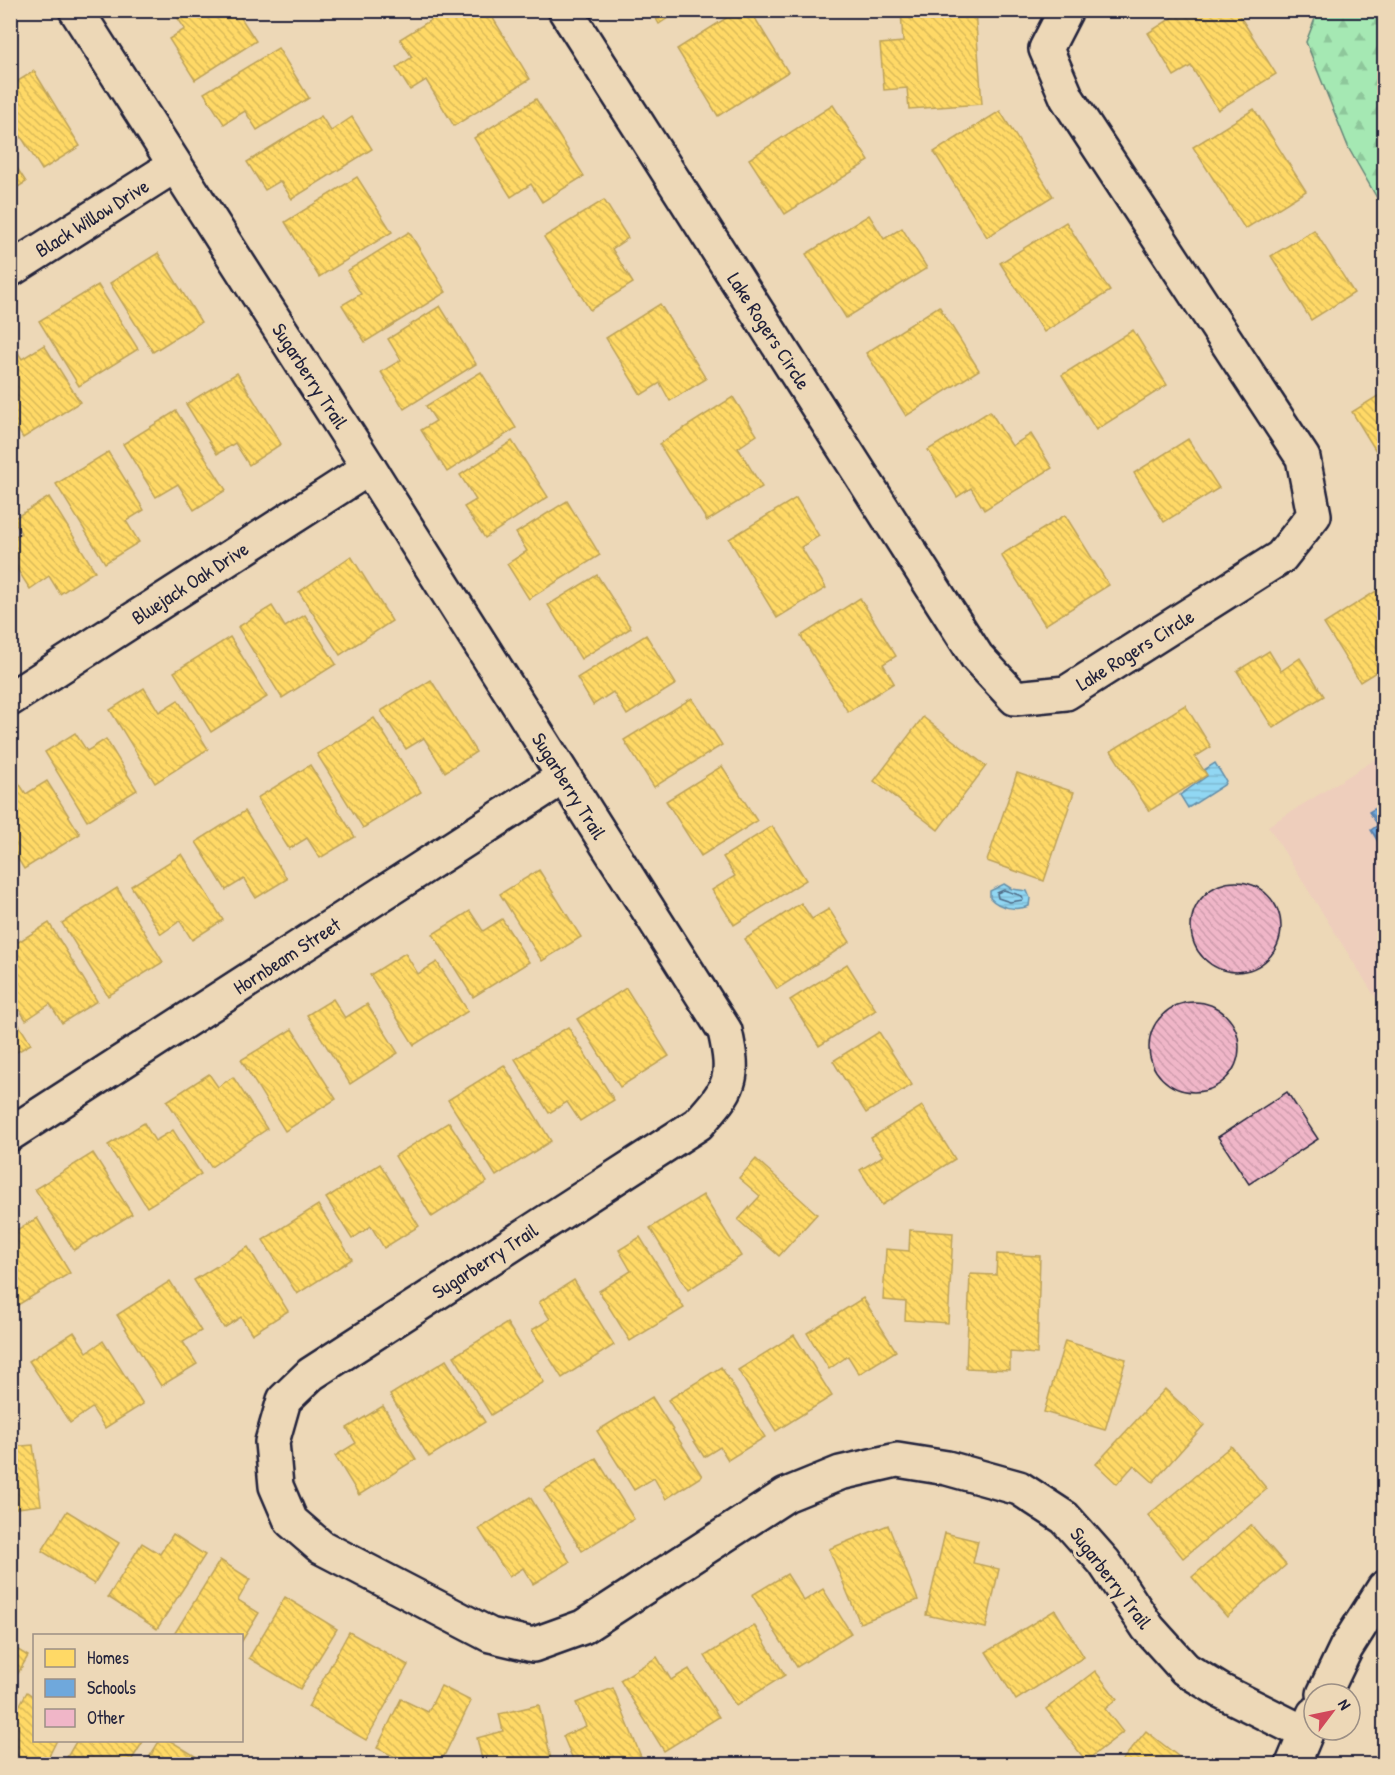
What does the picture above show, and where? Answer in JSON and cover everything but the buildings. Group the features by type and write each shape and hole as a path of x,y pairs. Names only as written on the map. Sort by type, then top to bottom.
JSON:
{"street":[{"name":"Sugarberry Trail","path":"76,10 725,1031 732,1063 726,1094 698,1124 311,1374 284,1400 272,1442 276,1486 291,1521 321,1547 490,1635 533,1646 583,1627 786,1495 840,1473 897,1460 947,1468 1019,1488 1065,1518 1104,1562 1148,1628 1185,1669 1221,1691 1302,1721"},
{"name":"Lake Rogers Circle","path":"565,10 977,657 1015,698 1066,693 1281,557 1314,515 1303,458 1067,98 1046,49 1066,10"},
{"name":"Black Willow Drive","path":"10,270 174,166"},
{"name":"Bluejack Oak Drive","path":"10,699 369,468"},
{"name":"Hornbeam Street","path":"10,1134 563,777"},
{"path":"1330,1682 1346,1648 1384,1588"},
{"path":"1293,1764 1302,1742"}],"shaded area":[{"path":"1384,754 1384,1011 1268,826"}],"green space":[{"path":"1318,11 1384,11 1384,210 1349,149 1306,42"}],"water":[{"path":"1215,763 1226,781 1224,785 1188,808 1180,795 1207,776 1204,770"},
{"path":"1004,884 1012,889 1027,891 1030,898 1029,906 1008,908 990,898 990,891"}]}
